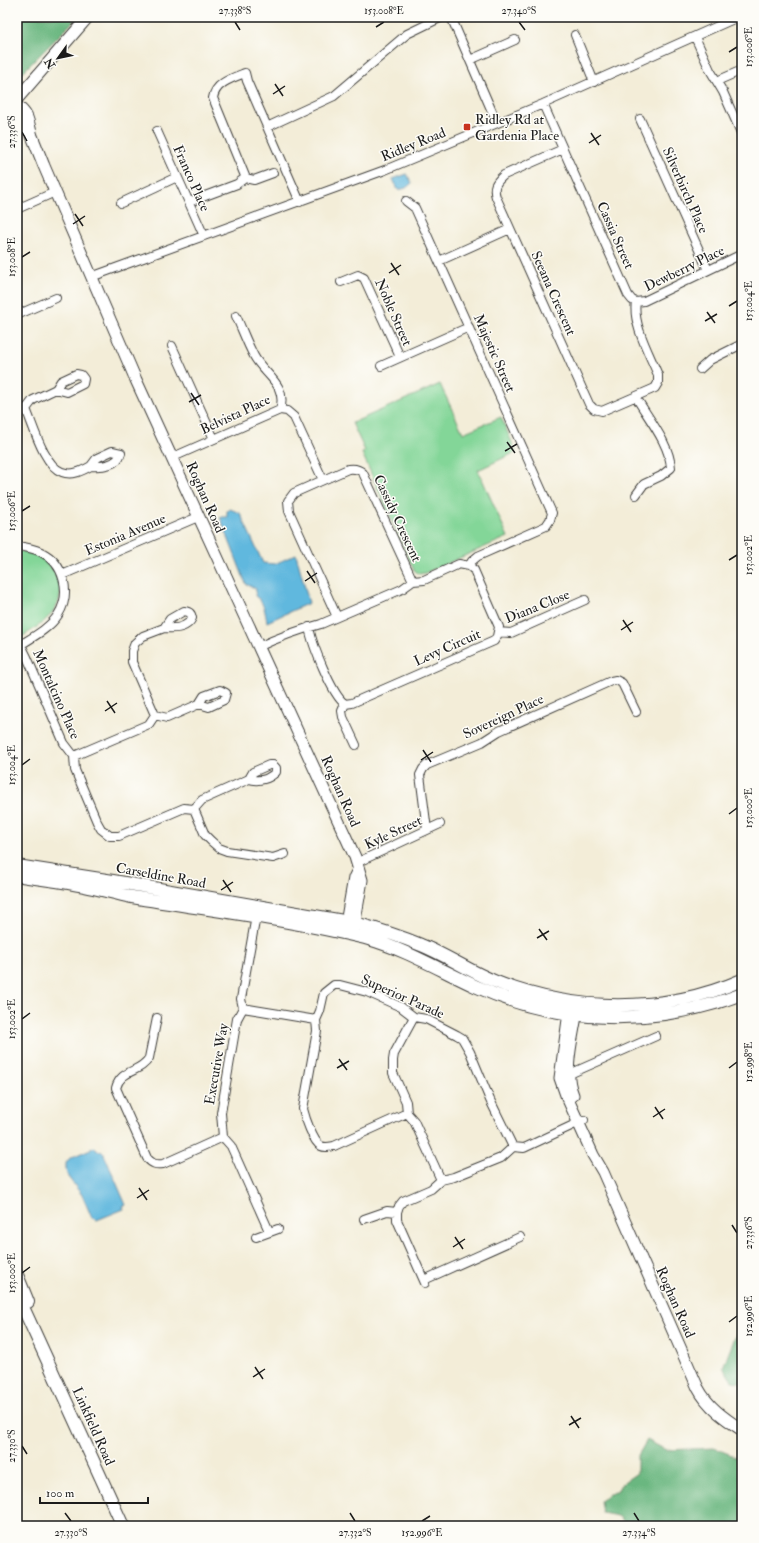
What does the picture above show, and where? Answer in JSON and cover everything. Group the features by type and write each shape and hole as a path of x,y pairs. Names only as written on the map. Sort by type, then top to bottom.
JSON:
{"main road":[{"name":"Carseldine Road","path":"17,866 351,922"},
{"name":"Carseldine Road","path":"17,875 83,886 130,896 256,916 348,934"},
{"path":"351,922 421,945 509,987 540,996 574,1002 613,1005 663,1002 703,994 742,980"},
{"path":"348,934 405,952 492,994 535,1008 572,1015 613,1018 669,1014 703,1007 742,994"},
{"name":"Linkfield Road","path":"17,1275 45,1343 58,1382"},
{"name":"Linkfield Road","path":"17,1294 123,1526"}],"street":[{"path":"19,113 25,96 20,95 88,17"},
{"path":"267,127 334,96 407,34 442,17"},
{"path":"451,17 497,123"},
{"name":"Ridley Road","path":"91,277 385,170 594,82 738,17"},
{"path":"575,35 594,82"},
{"path":"694,37 704,59 717,81 742,135"},
{"path":"470,60 515,40"},
{"path":"717,81 742,70"},
{"path":"245,178 234,147 213,98 216,89 221,84 245,73 247,81 300,202"},
{"name":"Cassia Street","path":"543,104 628,295 636,302"},
{"name":"Roghan Road","path":"19,113 30,125 31,134 91,277 171,458 307,752 357,866 362,880 348,934"},
{"name":"Silverbirch Place","path":"640,119 708,270"},
{"name":"Franco Place","path":"157,131 204,236"},
{"name":"Seeana Crescent","path":"563,149 504,175 496,182 494,188 496,197 510,229 589,404 594,409 602,411 655,388 658,383 658,375 637,325 635,314 636,302"},
{"path":"189,202 237,184 245,178 254,180 273,173"},
{"path":"121,203 178,177"},
{"path":"17,209 55,192"},
{"name":"Majestic Street","path":"406,201 415,208 552,513 546,526 478,556 469,566"},
{"path":"439,261 510,229"},
{"name":"Dewberry Place","path":"636,302 644,301 742,254"},
{"name":"Noble Street","path":"341,282 358,275 364,278 400,357"},
{"path":"17,315 56,298"},
{"name":"Belvista Place","path":"171,458 280,410 282,395 275,381 255,358 236,316"},
{"path":"381,366 469,327"},
{"path":"700,369 710,360 742,344"},
{"path":"172,346 214,439"},
{"path":"26,409 33,400 56,389"},
{"path":"636,397 666,447 671,468 662,476 644,484 636,495"},
{"path":"17,408 26,409"},
{"path":"26,409 48,460 54,468 62,472 70,473 78,472 91,466"},
{"path":"280,410 287,411 294,417 323,480"},
{"name":"Cassidy Crescent","path":"258,647 290,633 321,624 402,589 413,581 363,473 356,469 348,469 294,493 290,496 288,506 337,617"},
{"name":"Estonia Avenue","path":"62,575 198,517"},
{"path":"17,546 30,548 45,554 55,564 65,582 63,604 59,614 50,625 19,646"},
{"path":"413,581 424,580 459,564 469,566"},
{"name":"Levy Circuit","path":"345,704 352,703 494,641 498,632 498,624 474,570 469,566"},
{"name":"Diana Close","path":"498,632 511,633 585,600"},
{"path":"309,627 313,643 337,696 345,704 342,711 343,717 356,745"},
{"path":"164,628 143,636 135,643 132,651 132,662 156,715 168,718 199,704"},
{"name":"Montalcino Place","path":"19,646 28,657 64,743 74,756 149,724 156,715"},
{"name":"Sovereign Place","path":"427,830 420,776 427,765 482,742 504,729 610,681 616,680 622,683 636,712"},
{"path":"74,756 75,770 97,822 101,829 110,836 119,836 184,808 194,809"},
{"path":"194,809 202,800 249,779"},
{"path":"194,809 205,835 210,842 219,848 227,851 273,858 286,854"},
{"name":"Kyle Street","path":"357,866 440,824"},
{"name":"Executive Way","path":"222,1137 221,1113 237,1019 243,1008 241,1000 256,916"},
{"name":"Superior Parade","path":"407,1113 334,1146 321,1146 316,1142 304,1115 303,1109 317,1031 316,1020 320,1011 324,993 334,985 340,984 367,992 395,1004 406,1010 414,1017 426,1019 462,1038 470,1052 490,1100 513,1147"},
{"name":"Roghan Road","path":"574,1002 570,1059 565,1076 566,1095 581,1122 593,1155 603,1172 698,1388 706,1402 742,1430"},
{"path":"243,1008 316,1020"},
{"path":"414,1017 394,1054 393,1073 406,1102 407,1113 414,1121 441,1180"},
{"path":"157,1018 149,1058 146,1063 122,1076 118,1080 116,1088 147,1158 156,1165 163,1164 222,1137 231,1146 269,1231"},
{"path":"565,1076 656,1036"},
{"path":"520,1237 424,1281 397,1220 396,1212 403,1201 431,1189 441,1180 454,1178 501,1158 513,1147 524,1148 581,1122"},
{"path":"364,1219 387,1211 396,1212"},
{"path":"256,1237 278,1228"}],"green space":[{"path":"17,17 78,17 17,78"},
{"path":"440,384 463,433 501,417 516,452 478,470 508,537 425,573 419,574 414,570 362,453 365,451 352,423"},
{"path":"17,551 36,555 51,566 57,574 60,583 60,593 58,603 51,615 17,640"},
{"path":"742,1320 742,1383 732,1381 723,1367"},
{"path":"647,1440 666,1450 714,1448 742,1459 742,1526 629,1526 618,1516 602,1513 600,1501 609,1493 617,1492 621,1484 637,1473 637,1457"}],"water":[{"path":"407,174 412,183 406,188 398,190 393,179"},
{"path":"230,509 240,513 263,563 275,564 296,554 309,603 267,622 262,604 255,596 256,589 246,584 220,517 227,517 227,511"},
{"path":"95,1147 96,1150 103,1152 126,1205 123,1206 124,1209 97,1220 92,1218 82,1195 68,1177 66,1170 66,1163 70,1158"}],"place":[{"name":"Ridley Rd at Gardenia Place","path":"467,127"}]}
